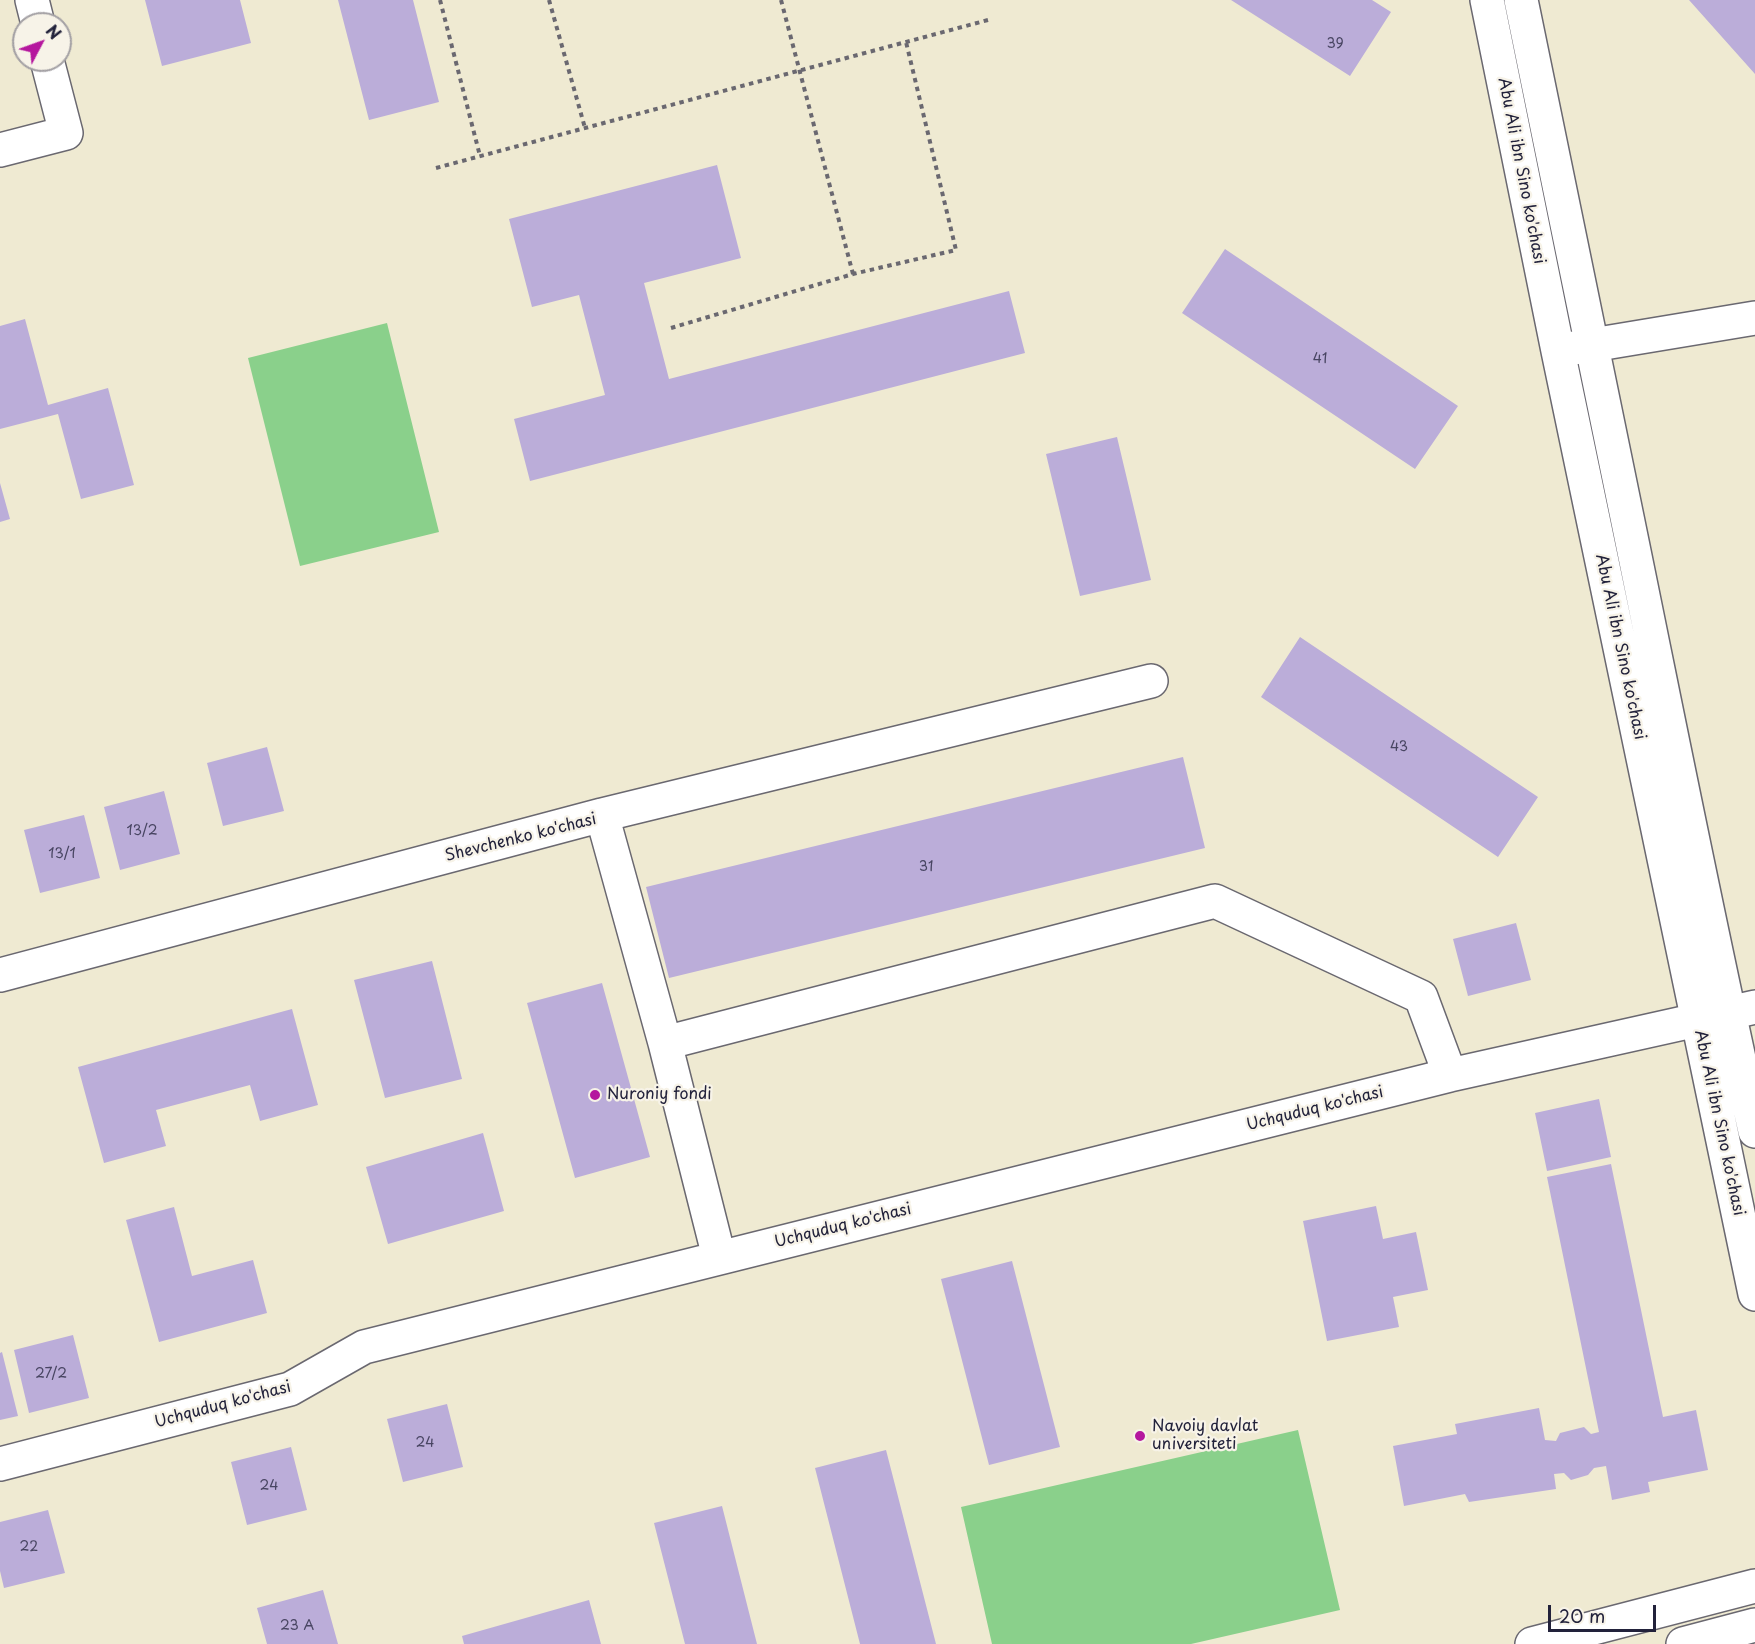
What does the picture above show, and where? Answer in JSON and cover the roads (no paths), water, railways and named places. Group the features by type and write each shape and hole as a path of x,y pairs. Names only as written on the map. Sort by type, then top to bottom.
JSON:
{"street":[{"name":"Abu Ali ibn Sino ko'chasi","path":"1487,0 1558,351 1755,1131"},
{"name":"Abu Ali ibn Sino ko'chasi","path":"1521,0 1593,345 1727,1014 1755,1294"},
{"path":"0,150 66,133 50,72"},
{"path":"1558,351 1755,318"},
{"path":"602,814 1151,681"},
{"name":"Shevchenko ko'chasi","path":"0,975 602,814 665,1043 719,1257"},
{"path":"665,1043 1215,901 1421,997 1450,1076"},
{"name":"Uchquduq ko'chasi","path":"0,1464 290,1389 364,1347 1450,1076 1727,1014"},
{"path":"1532,1644 1749,1584"},
{"path":"1683,1644 1752,1629"}],"place":[{"name":"Nuroniy fondi","path":"595,1095"},
{"name":"Navoiy davlat universiteti","path":"1140,1436"}]}
